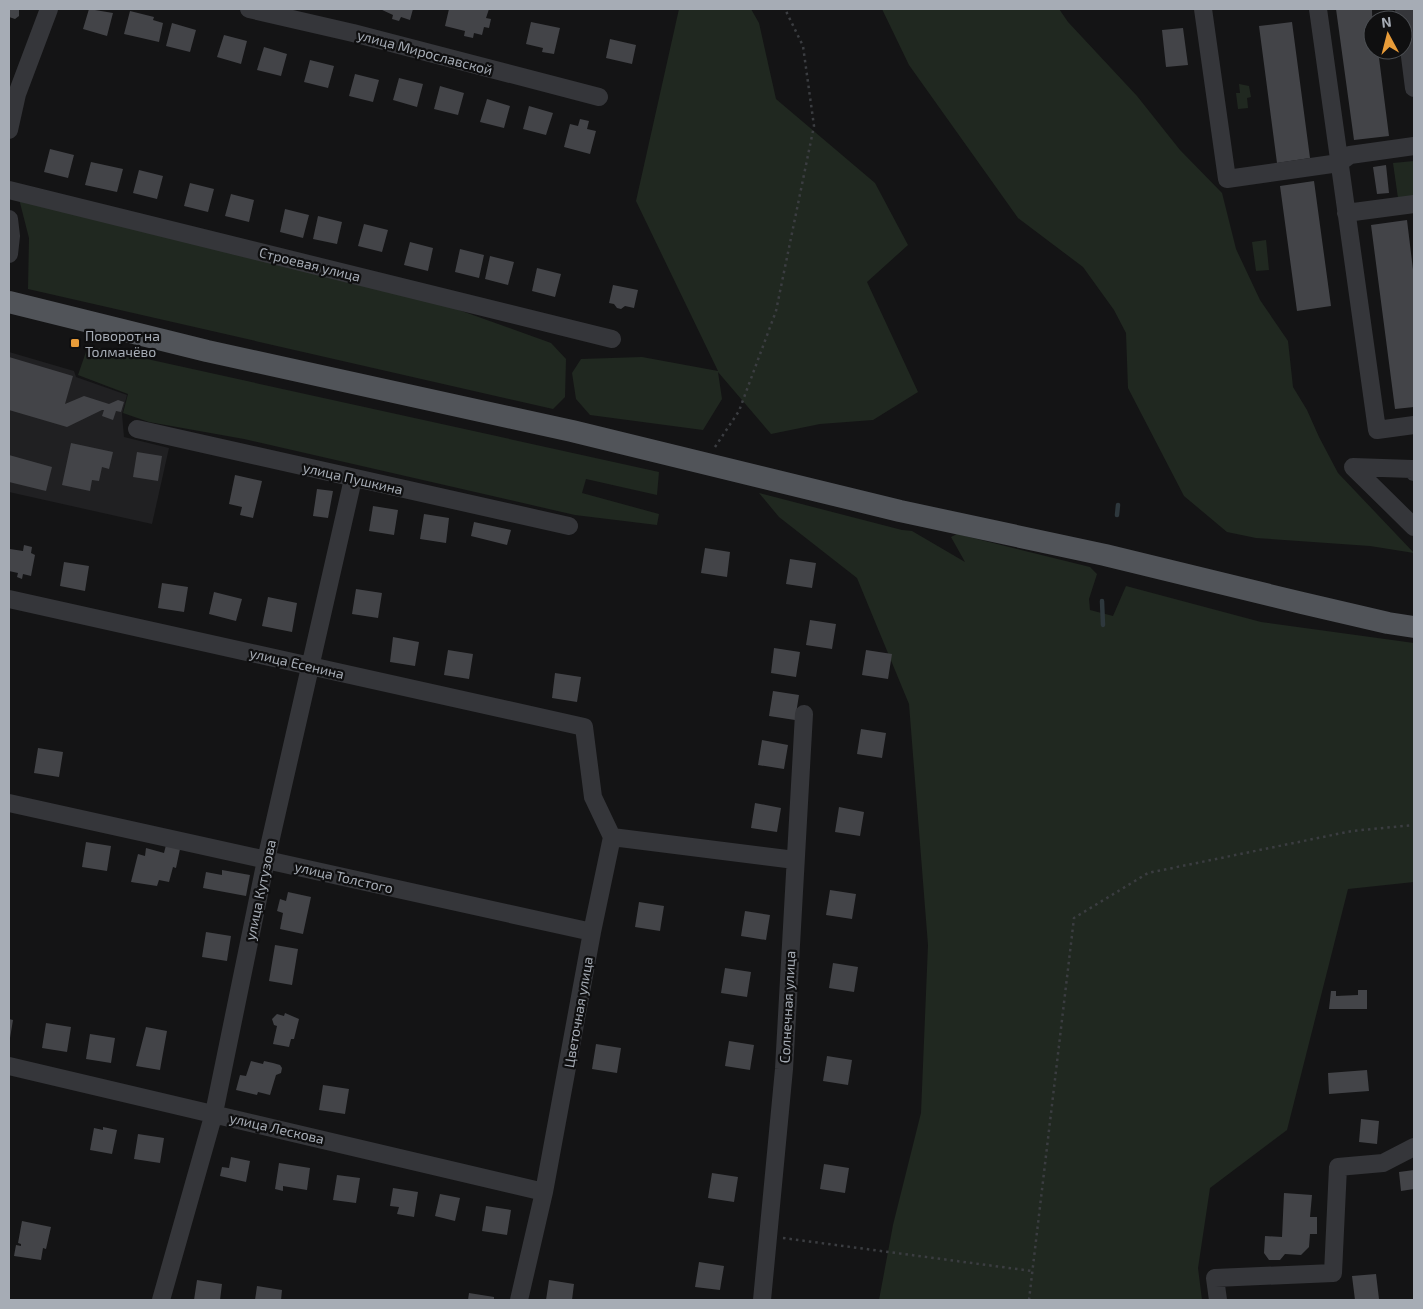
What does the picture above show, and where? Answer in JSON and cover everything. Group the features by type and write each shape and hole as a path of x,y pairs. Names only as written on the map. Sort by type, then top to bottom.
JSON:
{"main road":[{"path":"9,302 207,350 710,463 900,511 1105,555 1369,619 1414,626"}],"street":[{"path":"9,130 17,94 49,9"},
{"name":"улица Мирославской","path":"249,9 353,33 599,97"},
{"path":"1203,9 1227,179 1339,164 1350,155 1414,146"},
{"path":"1318,9 1377,430 1414,425"},
{"path":"1404,9 1414,88"},
{"name":"Строевая улица","path":"9,190 612,339"},
{"path":"1346,213 1414,204"},
{"path":"9,219 11,236 9,254"},
{"name":"улица Пушкина","path":"137,429 569,526"},
{"path":"1414,472 1412,469 1353,467 1414,527"},
{"name":"улица Кутузова","path":"161,1300 214,1113 266,860 353,479"},
{"name":"улица Есенина","path":"9,599 584,727 593,797 612,837"},
{"name":"Солнечная улица","path":"762,1300 784,1069 804,714"},
{"name":"улица Толстого","path":"9,803 592,932"},
{"path":"612,837 795,860"},
{"name":"Цветочная улица","path":"519,1300 544,1192 592,932 612,837"},
{"name":"улица Лескова","path":"9,1066 544,1192"},
{"path":"1218,1300 1215,1278 1333,1273 1338,1167 1383,1163 1414,1147"}],"path":[{"path":"710,463 717,442 739,411 776,311 814,126 803,46 785,9"},
{"path":"1028,1300 1074,918 1148,873 1352,830 1414,825"},
{"path":"769,1236 1032,1271"}],"shaded area":[{"path":"679,9 751,9 759,23 776,99 875,183 908,245 867,282 918,392 873,420 820,424 771,434 718,372 722,399 703,430 590,415 576,399 572,373 581,359 642,357 718,371 636,201"},
{"path":"882,9 1059,9 1068,22 1137,96 1180,150 1222,193 1236,249 1260,300 1288,341 1293,387 1307,410 1338,473 1414,553 1370,546 1256,538 1227,532 1184,496 1128,388 1126,333 1114,310 1083,267 1018,218 909,65"},
{"path":"1239,84 1249,86 1251,97 1247,98 1248,108 1238,109 1236,93 1240,93"},
{"path":"1414,161 1414,196 1398,198 1393,163"},
{"path":"18,195 414,294 551,343 566,359 565,397 553,409 28,289 29,238"},
{"path":"1266,240 1269,270 1256,271 1252,242"},
{"path":"88,346 659,472 657,495 586,479 582,493 659,514 657,525 575,515 244,439 149,422 123,413 128,394 78,375"},
{"path":"9,352 74,371 76,377 127,395 122,414 124,437 169,448 152,524 9,492"},
{"path":"759,493 912,531 965,562 951,537 957,534 1090,567 1097,574 1089,599 1090,610 1113,616 1126,586 1261,622 1414,643 1414,882 1348,889 1287,1130 1210,1188 1198,1268 1202,1300 879,1300 893,1225 921,1113 928,945 909,704 857,578 779,517"}],"building":[{"path":"9,9 19,9 19,16 15,19 9,17"},
{"path":"89,9 113,13 107,36 83,29"},
{"path":"380,9 413,9 410,20 401,17 399,21 392,19 393,15"},
{"path":"449,9 489,9 486,18 491,19 489,28 484,27 482,35 474,33 473,38 464,36 465,31 445,26"},
{"path":"1336,9 1372,9 1363,10 1363,60 1379,60 1389,136 1354,140"},
{"path":"130,11 154,17 153,20 163,23 159,42 124,34"},
{"path":"531,22 560,28 554,54 542,52 543,48 526,44"},
{"path":"1292,22 1310,158 1277,163 1259,26"},
{"path":"172,23 196,30 190,52 166,46"},
{"path":"1183,28 1188,65 1166,67 1162,30"},
{"path":"224,35 247,41 241,64 217,57"},
{"path":"610,39 636,45 632,64 606,58"},
{"path":"264,47 287,54 281,76 257,70"},
{"path":"310,60 334,66 328,88 304,82"},
{"path":"355,74 379,80 373,102 349,96"},
{"path":"399,78 423,84 417,107 393,100"},
{"path":"440,86 464,93 458,115 434,109"},
{"path":"487,99 510,106 504,128 480,122"},
{"path":"529,106 553,113 546,135 523,129"},
{"path":"580,119 589,121 587,129 596,131 590,154 564,147 570,124 578,126"},
{"path":"50,149 74,155 68,178 44,172"},
{"path":"91,162 123,169 117,192 85,185"},
{"path":"1386,165 1389,193 1377,194 1373,167"},
{"path":"139,170 163,176 157,199 133,193"},
{"path":"1314,181 1331,306 1297,311 1280,186"},
{"path":"190,183 214,189 208,212 184,206"},
{"path":"231,194 254,200 249,222 225,216"},
{"path":"285,209 309,215 303,238 280,232"},
{"path":"318,216 342,222 337,244 313,239"},
{"path":"1407,220 1414,278 1414,407 1395,409 1371,225"},
{"path":"364,224 388,230 382,252 358,246"},
{"path":"410,242 433,248 428,271 404,265"},
{"path":"460,249 484,255 479,278 455,272"},
{"path":"490,256 514,262 508,285 485,279"},
{"path":"537,268 561,274 555,297 532,291"},
{"path":"613,285 638,290 634,308 625,306 621,309 609,303"},
{"path":"9,357 73,376 65,404 84,396 109,404 118,400 124,402 121,412 116,411 113,420 102,416 104,410 102,410 67,427 9,410"},
{"path":"71,443 113,452 109,469 102,467 99,481 92,480 90,491 62,485"},
{"path":"137,452 162,456 158,481 133,477"},
{"path":"9,455 52,467 46,491 9,482"},
{"path":"235,475 262,481 253,518 240,515 242,507 229,504"},
{"path":"317,489 333,491 328,518 313,516"},
{"path":"373,506 398,510 394,535 369,531"},
{"path":"424,514 449,518 446,543 420,539"},
{"path":"474,522 511,530 507,545 471,536"},
{"path":"24,545 32,547 31,553 35,555 31,576 23,574 22,579 17,577 18,573 9,571 9,555 10,549 23,551"},
{"path":"705,548 730,552 727,577 701,573"},
{"path":"790,559 816,563 812,588 786,584"},
{"path":"64,562 89,566 85,591 60,586"},
{"path":"162,583 188,587 184,612 158,608"},
{"path":"356,589 382,593 378,618 352,614"},
{"path":"214,592 242,599 236,621 209,614"},
{"path":"268,597 297,603 292,632 262,626"},
{"path":"810,620 836,624 832,649 806,645"},
{"path":"393,637 419,642 415,666 390,662"},
{"path":"774,648 800,652 796,677 771,673"},
{"path":"448,650 473,654 469,679 444,675"},
{"path":"866,650 892,654 888,679 862,675"},
{"path":"555,673 581,677 577,702 552,698"},
{"path":"773,691 799,695 795,720 769,716"},
{"path":"861,729 886,733 882,758 857,754"},
{"path":"762,740 788,745 784,769 758,765"},
{"path":"38,748 63,752 59,777 34,773"},
{"path":"755,803 781,808 777,832 751,828"},
{"path":"839,807 864,812 860,836 835,832"},
{"path":"86,842 111,846 107,871 82,867"},
{"path":"166,845 180,849 176,868 173,867 169,882 159,880 157,886 131,882 138,854 145,856 146,848 164,853"},
{"path":"222,870 250,875 246,896 203,888 206,872 222,875"},
{"path":"830,890 856,894 852,919 826,915"},
{"path":"288,892 311,897 303,934 280,929 283,913 277,911 280,899 286,901"},
{"path":"639,902 664,906 660,931 635,927"},
{"path":"745,911 770,915 766,940 741,936"},
{"path":"206,932 231,936 227,961 202,957"},
{"path":"275,945 298,949 292,985 269,981"},
{"path":"833,963 858,967 854,992 829,988"},
{"path":"725,968 751,972 747,997 721,993"},
{"path":"1358,990 1367,990 1367,1009 1329,1009 1331,991 1336,991 1336,996 1358,995"},
{"path":"285,1013 299,1019 294,1039 291,1039 289,1047 273,1044 277,1026 274,1025 272,1019 277,1014 284,1016"},
{"path":"9,1019 13,1020 10,1038 9,1038"},
{"path":"46,1023 71,1027 67,1052 42,1048"},
{"path":"146,1027 167,1031 160,1070 136,1066"},
{"path":"90,1034 115,1038 111,1063 86,1059"},
{"path":"729,1041 754,1045 750,1070 725,1066"},
{"path":"596,1044 621,1048 617,1073 592,1069"},
{"path":"827,1056 852,1060 848,1085 823,1081"},
{"path":"251,1061 263,1064 264,1061 273,1063 280,1065 282,1068 281,1073 276,1075 270,1095 258,1092 257,1095 236,1090 240,1075 246,1076"},
{"path":"1367,1070 1369,1091 1329,1094 1328,1073"},
{"path":"323,1085 349,1089 345,1114 319,1110"},
{"path":"1361,1119 1379,1121 1377,1144 1359,1142"},
{"path":"103,1127 117,1130 112,1154 90,1150 94,1128 103,1130"},
{"path":"138,1134 164,1138 160,1163 134,1159"},
{"path":"231,1157 250,1161 246,1182 220,1176 222,1167 229,1168"},
{"path":"279,1163 310,1168 307,1190 283,1186 283,1191 275,1189"},
{"path":"824,1164 849,1168 845,1193 820,1189"},
{"path":"1414,1170 1414,1189 1401,1191 1399,1172"},
{"path":"712,1173 738,1177 734,1202 708,1198"},
{"path":"337,1175 360,1178 356,1203 333,1200"},
{"path":"393,1188 418,1192 414,1217 397,1214 399,1207 390,1206"},
{"path":"1284,1193 1312,1195 1310,1217 1317,1217 1317,1234 1310,1234 1309,1247 1301,1255 1285,1254 1280,1260 1269,1260 1264,1253 1265,1236 1282,1237"},
{"path":"440,1194 460,1198 455,1221 435,1216"},
{"path":"486,1206 511,1210 507,1235 482,1231"},
{"path":"22,1221 51,1227 46,1249 43,1248 41,1260 14,1256 16,1245 21,1246 18,1243"},
{"path":"699,1262 724,1266 720,1290 695,1287"},
{"path":"1376,1274 1379,1299 1355,1300 1352,1276"},
{"path":"197,1280 222,1284 220,1300 194,1300"},
{"path":"549,1280 574,1284 572,1300 546,1300"},
{"path":"257,1286 282,1290 281,1300 255,1300"},
{"path":"469,1293 494,1297 494,1300 468,1300"}],"waterway":[{"path":"1117,515 1118,505"},
{"path":"1102,601 1103,625"}],"place":[{"name":"Поворот на Толмачёво","path":"75,343"}]}
